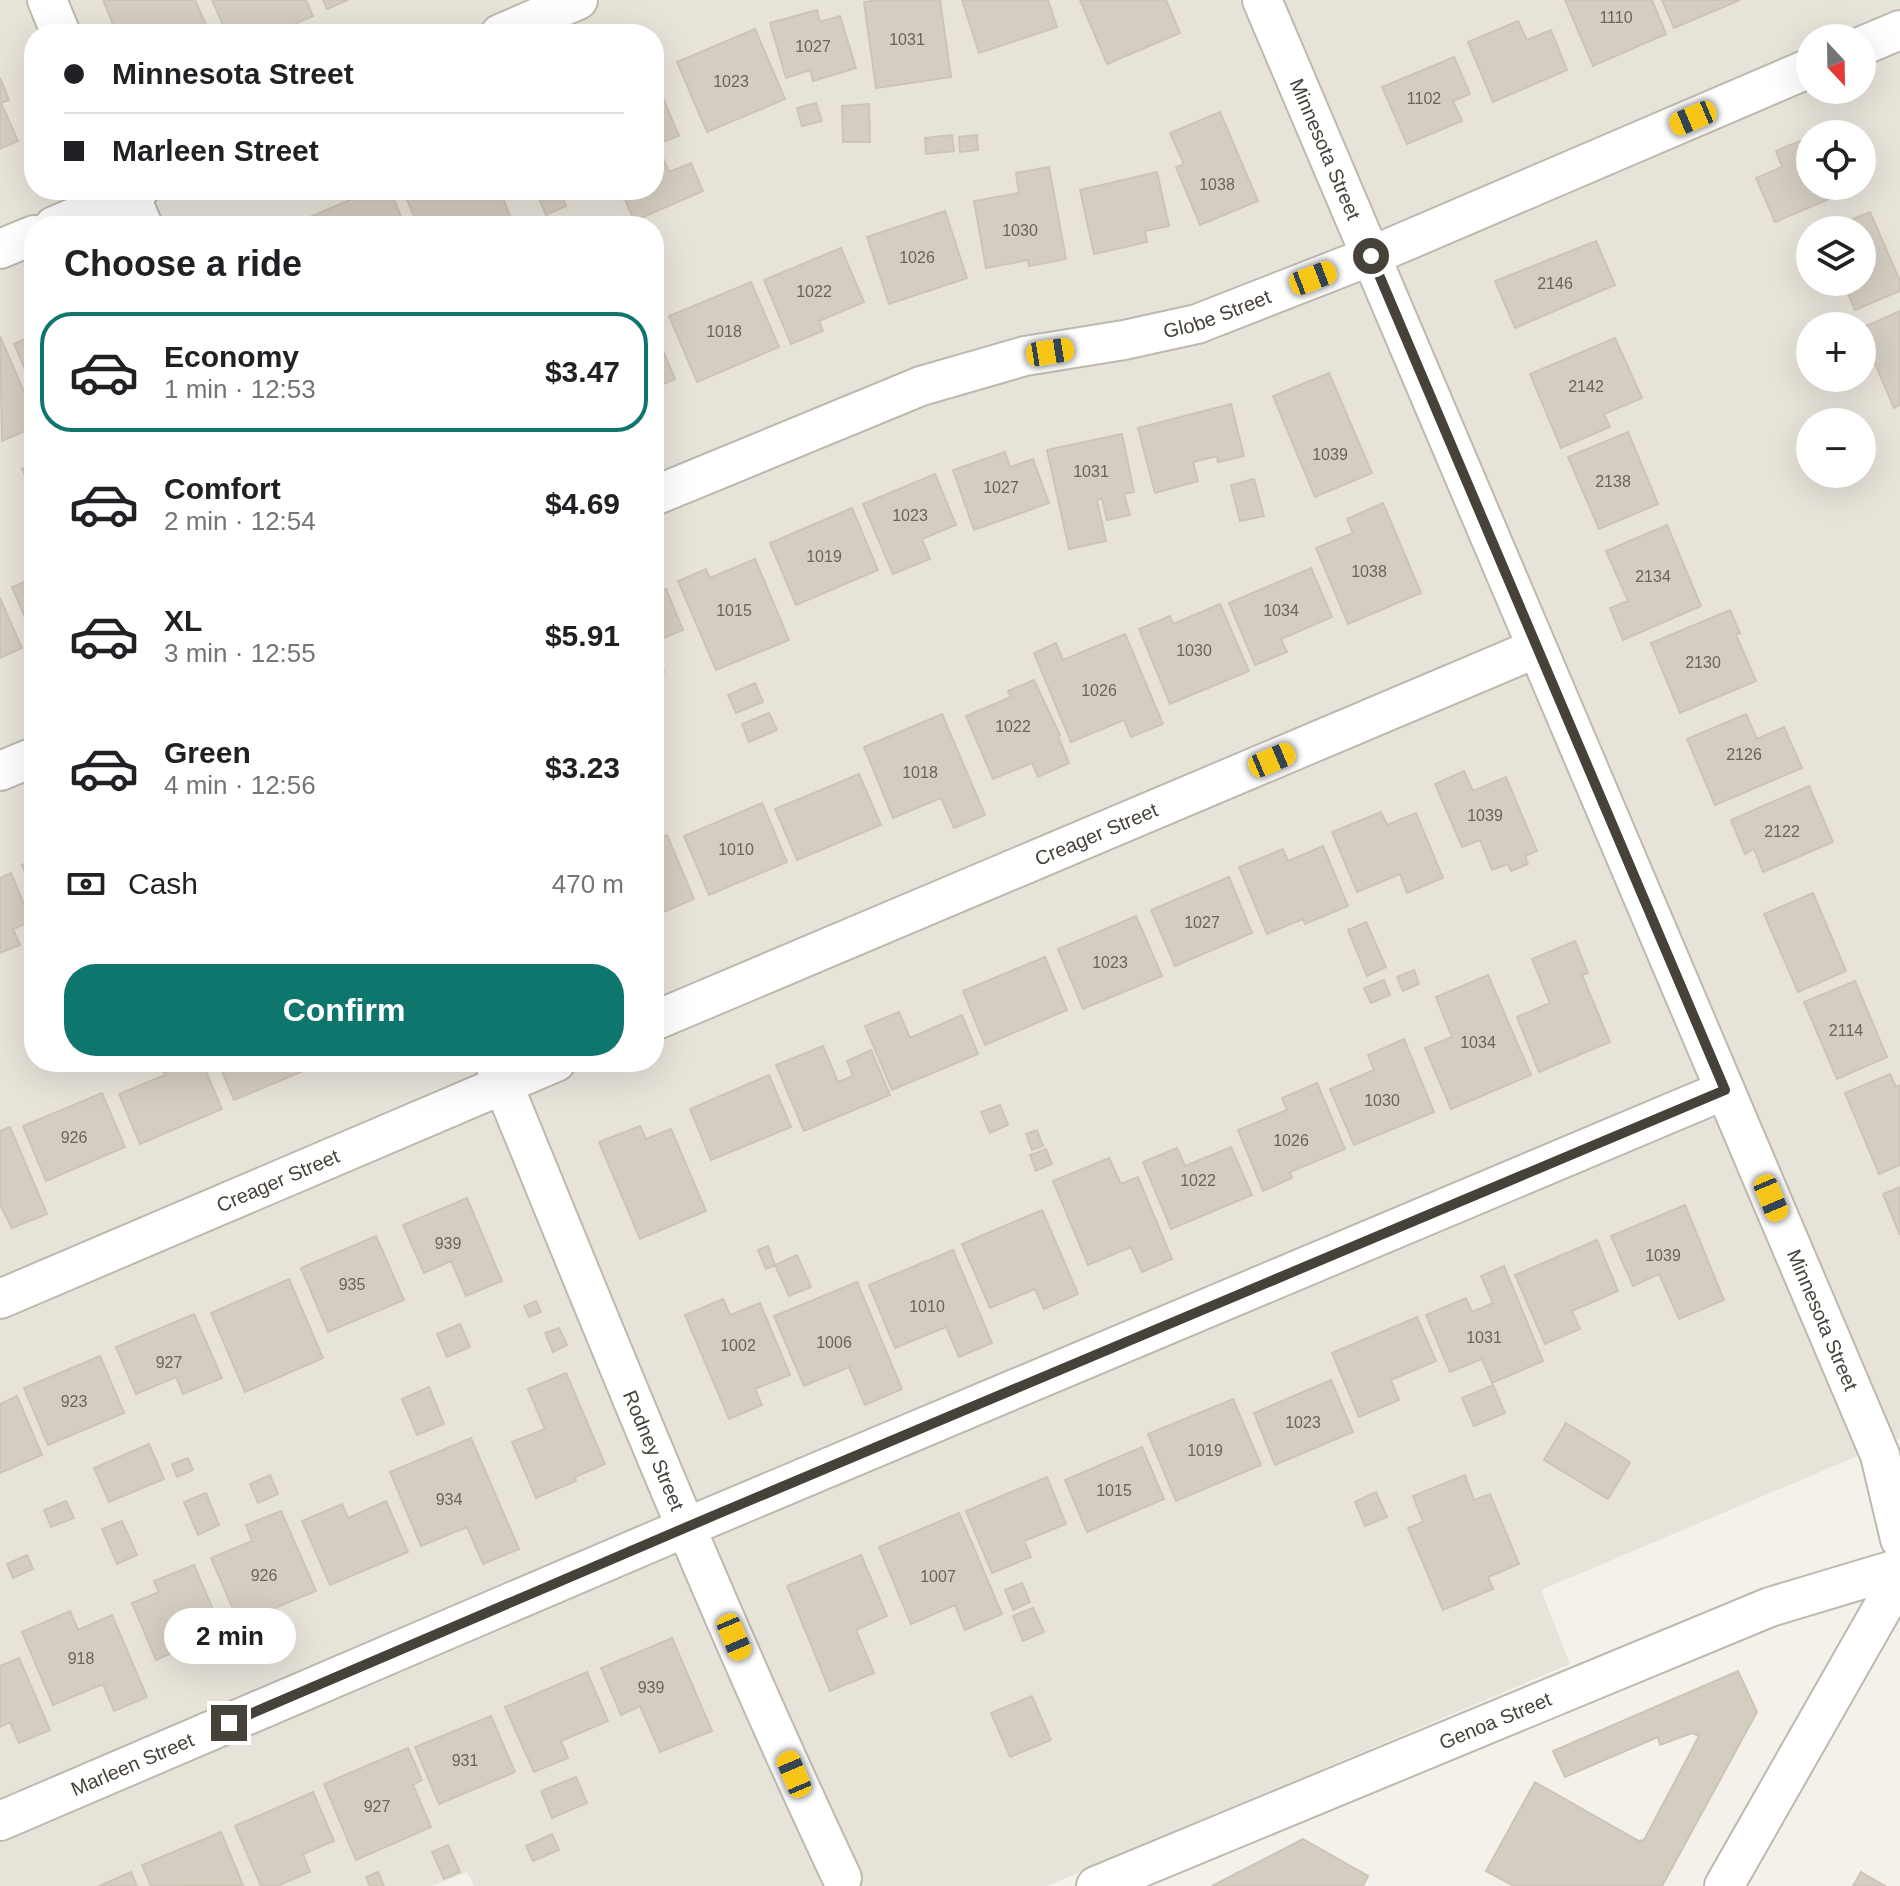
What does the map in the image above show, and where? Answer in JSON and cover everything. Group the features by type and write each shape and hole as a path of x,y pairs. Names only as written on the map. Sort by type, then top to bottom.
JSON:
{"street":[{"path":"47,0 57,24"},
{"path":"523,24 578,0"},
{"name":"Minnesota Street","path":"1262,0 1880,1455 1900,1539"},
{"path":"1876,41 1899,32"},
{"name":"Globe Street","path":"664,492 921,386 1025,356 1197,324 1371,256 1796,74"},
{"path":"85,216 135,200"},
{"path":"0,249 24,239"},
{"name":"Creager Street","path":"664,1017 1537,648"},
{"path":"0,771 24,761"},
{"name":"Creager Street","path":"0,1299 498,1073"},
{"name":"Rodney Street","path":"498,1073 687,1527 842,1878"},
{"name":"Marleen Street","path":"0,1821 687,1527 1725,1090"},
{"name":"Genoa Street","path":"1096,1886 1770,1607 1900,1568"},
{"path":"1724,1886 1900,1577"}],"shaded area":[{"path":"0,0 1900,0 1900,1438 1541,1590 1570,1664 1047,1886 474,1886 467,1872 433,1886 0,1886"}],"building":[{"path":"103,0 195,0 206,24 113,24"},
{"path":"212,0 306,0 313,16 295,24 223,24"},
{"path":"323,0 348,0 327,9"},
{"path":"940,0 951,77 876,88 864,2"},
{"path":"962,0 1048,0 1057,27 979,53"},
{"path":"1080,0 1166,0 1180,33 1107,64"},
{"path":"1565,0 1652,0 1666,34 1593,66"},
{"path":"1662,0 1740,0 1674,28"},
{"path":"817,10 820,22 840,16 856,68 813,81 810,70 786,78 770,23"},
{"path":"1518,21 1527,40 1551,30 1567,70 1493,102 1468,42"},
{"path":"755,29 785,99 707,132 677,62"},
{"path":"1454,57 1470,94 1453,101 1462,121 1407,144 1382,87"},
{"path":"0,78 9,100 1,103 18,141 0,149"},
{"path":"664,101 679,136 664,141"},
{"path":"816,103 822,121 802,126 797,108"},
{"path":"869,104 870,142 843,142 842,106"},
{"path":"1220,112 1258,201 1200,225 1176,167 1184,164 1170,133"},
{"path":"952,135 954,151 926,154 925,138"},
{"path":"977,135 978,150 960,152 959,137"},
{"path":"1796,143 1796,200 1827,200 1775,222 1756,178 1782,167 1776,151"},
{"path":"664,160 669,172 691,163 703,191 646,216 632,216 625,200 664,200"},
{"path":"1049,167 1066,259 1029,266 1028,260 986,268 974,201 1019,193 1016,173"},
{"path":"1157,172 1169,226 1145,231 1147,242 1094,254 1080,190"},
{"path":"350,200 394,200 401,216 312,216"},
{"path":"407,200 503,200 510,216 414,216"},
{"path":"540,200 564,200 566,206 546,215"},
{"path":"945,211 967,278 889,304 867,237"},
{"path":"1876,226 1900,281 1900,291 1855,310 1849,296 1876,296"},
{"path":"1596,241 1615,285 1515,328 1495,281"},
{"path":"841,248 864,302 819,321 823,331 791,344 764,280"},
{"path":"751,282 779,347 697,382 669,316"},
{"path":"1900,311 1900,405 1894,408 1876,366 1876,322"},
{"path":"0,336 24,392 24,431 2,441"},
{"path":"1615,338 1642,398 1604,414 1610,427 1561,448 1530,374"},
{"path":"24,340 24,367 14,344"},
{"path":"664,353 675,379 664,384"},
{"path":"1329,373 1372,473 1315,497 1273,396"},
{"path":"1231,404 1244,456 1218,462 1217,456 1193,462 1198,481 1155,493 1138,428"},
{"path":"1628,432 1658,504 1599,529 1568,457"},
{"path":"1122,434 1134,492 1124,494 1130,515 1107,520 1102,499 1097,500 1106,541 1069,549 1047,450"},
{"path":"1005,452 1010,467 1033,459 1049,503 974,530 953,470"},
{"path":"935,474 956,525 922,539 930,559 893,574 863,504"},
{"path":"1254,479 1264,516 1240,521 1231,485"},
{"path":"1383,503 1421,593 1348,624 1316,548 1353,533 1347,519"},
{"path":"852,508 878,570 796,605 770,543"},
{"path":"1667,525 1701,606 1623,640 1610,608 1628,601 1606,551"},
{"path":"755,559 789,640 716,670 678,581 706,569 710,578"},
{"path":"1311,568 1332,617 1281,639 1287,652 1255,665 1229,603"},
{"path":"24,582 24,615 12,587"},
{"path":"664,590 683,630 664,638"},
{"path":"0,598 22,648 0,658"},
{"path":"1220,604 1249,671 1170,704 1139,629 1170,616 1173,624"},
{"path":"1730,610 1740,633 1736,635 1756,681 1680,713 1651,643"},
{"path":"1125,634 1163,724 1131,737 1124,720 1071,742 1034,653 1056,643 1063,660"},
{"path":"1034,680 1060,735 1069,763 1038,777 1032,763 993,779 966,716 1011,697 1008,691"},
{"path":"755,683 763,702 736,713 728,695"},
{"path":"769,713 777,730 749,742 742,724"},
{"path":"942,714 985,815 954,828 941,798 893,818 864,747"},
{"path":"1746,714 1757,739 1784,727 1802,768 1715,805 1687,739"},
{"path":"1464,771 1473,791 1506,777 1537,851 1525,856 1528,864 1511,871 1508,864 1492,870 1480,840 1462,847 1435,784"},
{"path":"859,774 881,825 797,860 775,809"},
{"path":"1809,786 1833,842 1763,872 1754,849 1745,854 1731,820"},
{"path":"762,803 787,862 709,895 684,836"},
{"path":"1381,812 1387,825 1416,813 1443,878 1407,893 1400,874 1357,892 1332,832"},
{"path":"667,835 694,899 664,912 664,836"},
{"path":"1323,846 1348,906 1305,924 1303,919 1267,934 1239,867 1283,849 1288,861"},
{"path":"11,873 24,904 24,924 13,929 20,945 0,953 0,878"},
{"path":"1229,877 1252,933 1175,966 1151,910"},
{"path":"1813,893 1846,971 1798,992 1764,914"},
{"path":"1136,916 1162,976 1083,1009 1058,949"},
{"path":"1366,922 1386,967 1367,976 1348,930"},
{"path":"1575,941 1588,973 1582,975 1610,1042 1539,1072 1517,1017 1550,1003 1532,959"},
{"path":"1045,957 1067,1010 985,1045 963,991"},
{"path":"1414,970 1419,984 1403,991 1397,977"},
{"path":"1488,975 1531,1075 1451,1109 1425,1048 1452,1037 1436,997"},
{"path":"1384,980 1390,995 1371,1003 1364,988"},
{"path":"1855,981 1887,1057 1837,1079 1804,1002"},
{"path":"899,1012 910,1038 962,1015 978,1054 892,1090 865,1026"},
{"path":"1404,1039 1434,1112 1354,1145 1330,1089 1374,1070 1368,1055"},
{"path":"823,1046 838,1082 853,1076 847,1061 871,1050 890,1095 804,1131 776,1065"},
{"path":"164,1072 206,1072 222,1109 140,1144 119,1094 165,1075"},
{"path":"222,1072 301,1072 234,1100"},
{"path":"1890,1074 1896,1087 1900,1085 1900,1165 1879,1174 1845,1093"},
{"path":"769,1075 791,1127 711,1160 690,1109"},
{"path":"1317,1083 1345,1149 1290,1172 1292,1178 1263,1191 1238,1130 1287,1110 1282,1098"},
{"path":"102,1093 125,1147 46,1181 23,1126"},
{"path":"1000,1105 1008,1125 990,1133 981,1112"},
{"path":"640,1126 646,1139 671,1129 706,1211 640,1239 599,1142"},
{"path":"10,1127 47,1214 12,1228 0,1205 0,1131"},
{"path":"1037,1130 1043,1146 1032,1150 1026,1134"},
{"path":"1231,1147 1252,1195 1171,1229 1143,1162 1177,1148 1185,1166"},
{"path":"1046,1149 1052,1164 1036,1171 1030,1155"},
{"path":"1109,1158 1121,1184 1138,1177 1172,1259 1142,1272 1131,1247 1088,1265 1053,1181"},
{"path":"1900,1187 1900,1235 1883,1194"},
{"path":"467,1198 502,1281 466,1296 451,1261 424,1273 403,1225"},
{"path":"1685,1205 1724,1300 1679,1319 1659,1274 1633,1286 1611,1236"},
{"path":"1042,1210 1078,1294 1044,1309 1035,1289 990,1308 962,1244"},
{"path":"376,1236 404,1300 328,1332 301,1268"},
{"path":"1597,1240 1618,1291 1572,1311 1580,1329 1545,1344 1515,1275"},
{"path":"768,1246 775,1265 766,1269 758,1250"},
{"path":"953,1250 992,1343 959,1357 946,1327 895,1348 869,1285"},
{"path":"797,1255 811,1287 789,1296 775,1265"},
{"path":"1504,1266 1543,1361 1492,1383 1482,1359 1450,1372 1426,1315 1466,1298 1472,1312 1493,1303 1481,1276"},
{"path":"289,1279 323,1358 245,1392 211,1313"},
{"path":"857,1282 902,1389 865,1405 849,1367 804,1386 774,1316"},
{"path":"723,1299 730,1315 760,1303 790,1375 755,1389 762,1405 729,1419 685,1315"},
{"path":"536,1301 541,1312 529,1317 524,1306"},
{"path":"194,1314 222,1378 183,1394 176,1377 136,1394 116,1347"},
{"path":"1417,1317 1436,1361 1391,1380 1399,1400 1359,1417 1332,1353"},
{"path":"460,1324 470,1347 447,1357 437,1334"},
{"path":"559,1328 567,1345 553,1352 545,1333"},
{"path":"100,1356 124,1413 48,1445 24,1388"},
{"path":"566,1373 605,1464 575,1477 576,1481 536,1498 512,1442 545,1429 528,1389"},
{"path":"1331,1380 1353,1432 1275,1465 1254,1413"},
{"path":"1493,1385 1505,1413 1474,1426 1462,1398"},
{"path":"429,1387 444,1424 417,1435 402,1399"},
{"path":"17,1396 42,1455 0,1473 0,1404"},
{"path":"1233,1399 1261,1465 1176,1501 1148,1434"},
{"path":"1566,1423 1630,1462 1608,1499 1544,1460"},
{"path":"471,1438 519,1549 483,1564 467,1527 421,1546 390,1472"},
{"path":"149,1444 164,1479 109,1502 94,1468"},
{"path":"1142,1447 1164,1499 1087,1532 1065,1480"},
{"path":"188,1458 193,1470 177,1477 172,1464"},
{"path":"270,1475 278,1494 258,1503 250,1484"},
{"path":"1465,1475 1474,1500 1490,1494 1519,1564 1488,1577 1493,1589 1443,1610 1408,1528 1423,1522 1413,1496"},
{"path":"1047,1477 1066,1524 1024,1541 1031,1557 992,1573 966,1511"},
{"path":"1376,1492 1387,1517 1365,1526 1355,1502"},
{"path":"206,1493 219,1525 198,1535 184,1502"},
{"path":"66,1501 74,1518 51,1527 44,1510"},
{"path":"386,1501 408,1552 330,1585 302,1521 342,1504 348,1518"},
{"path":"281,1511 316,1591 239,1623 211,1558 252,1541 246,1525"},
{"path":"959,1513 1002,1614 965,1630 955,1605 911,1624 879,1547"},
{"path":"122,1521 137,1555 117,1564 102,1529"},
{"path":"27,1555 33,1569 13,1578 7,1564"},
{"path":"861,1555 887,1616 856,1630 874,1673 830,1691 787,1586"},
{"path":"194,1565 222,1631 156,1660 132,1603 159,1592 154,1581"},
{"path":"1022,1583 1030,1602 1013,1610 1005,1590"},
{"path":"1033,1608 1044,1632 1023,1641 1013,1616"},
{"path":"70,1611 78,1630 112,1615 147,1697 114,1711 103,1684 53,1705 22,1632"},
{"path":"672,1638 712,1731 660,1752 640,1706 621,1715 601,1668"},
{"path":"19,1658 50,1730 19,1743 10,1722 0,1727 0,1666"},
{"path":"1738,1671 1757,1712 1662,1886 1514,1886 1486,1871 1535,1782 1639,1841 1644,1840 1699,1736 1692,1733 1660,1745 1658,1737 1565,1777 1553,1751"},
{"path":"587,1672 608,1721 561,1741 568,1758 534,1772 505,1707"},
{"path":"1032,1696 1051,1740 1010,1757 991,1713"},
{"path":"491,1716 515,1772 439,1804 415,1747"},
{"path":"408,1748 422,1780 413,1785 431,1827 356,1860 324,1784"},
{"path":"576,1777 587,1803 552,1818 541,1791"},
{"path":"313,1792 334,1841 303,1854 310,1872 277,1886 261,1886 235,1826"},
{"path":"221,1832 243,1885 151,1886 142,1865"},
{"path":"552,1834 559,1850 533,1861 526,1846"},
{"path":"1303,1839 1368,1876 1363,1886 1212,1886"},
{"path":"448,1845 460,1872 444,1879 432,1852"},
{"path":"131,1872 137,1886 99,1886"},
{"path":"378,1872 384,1886 370,1886 366,1877"},
{"path":"1861,1872 1885,1886 1853,1886"}],"route":[{"path":"229,1723 1725,1090 1371,256"}]}
